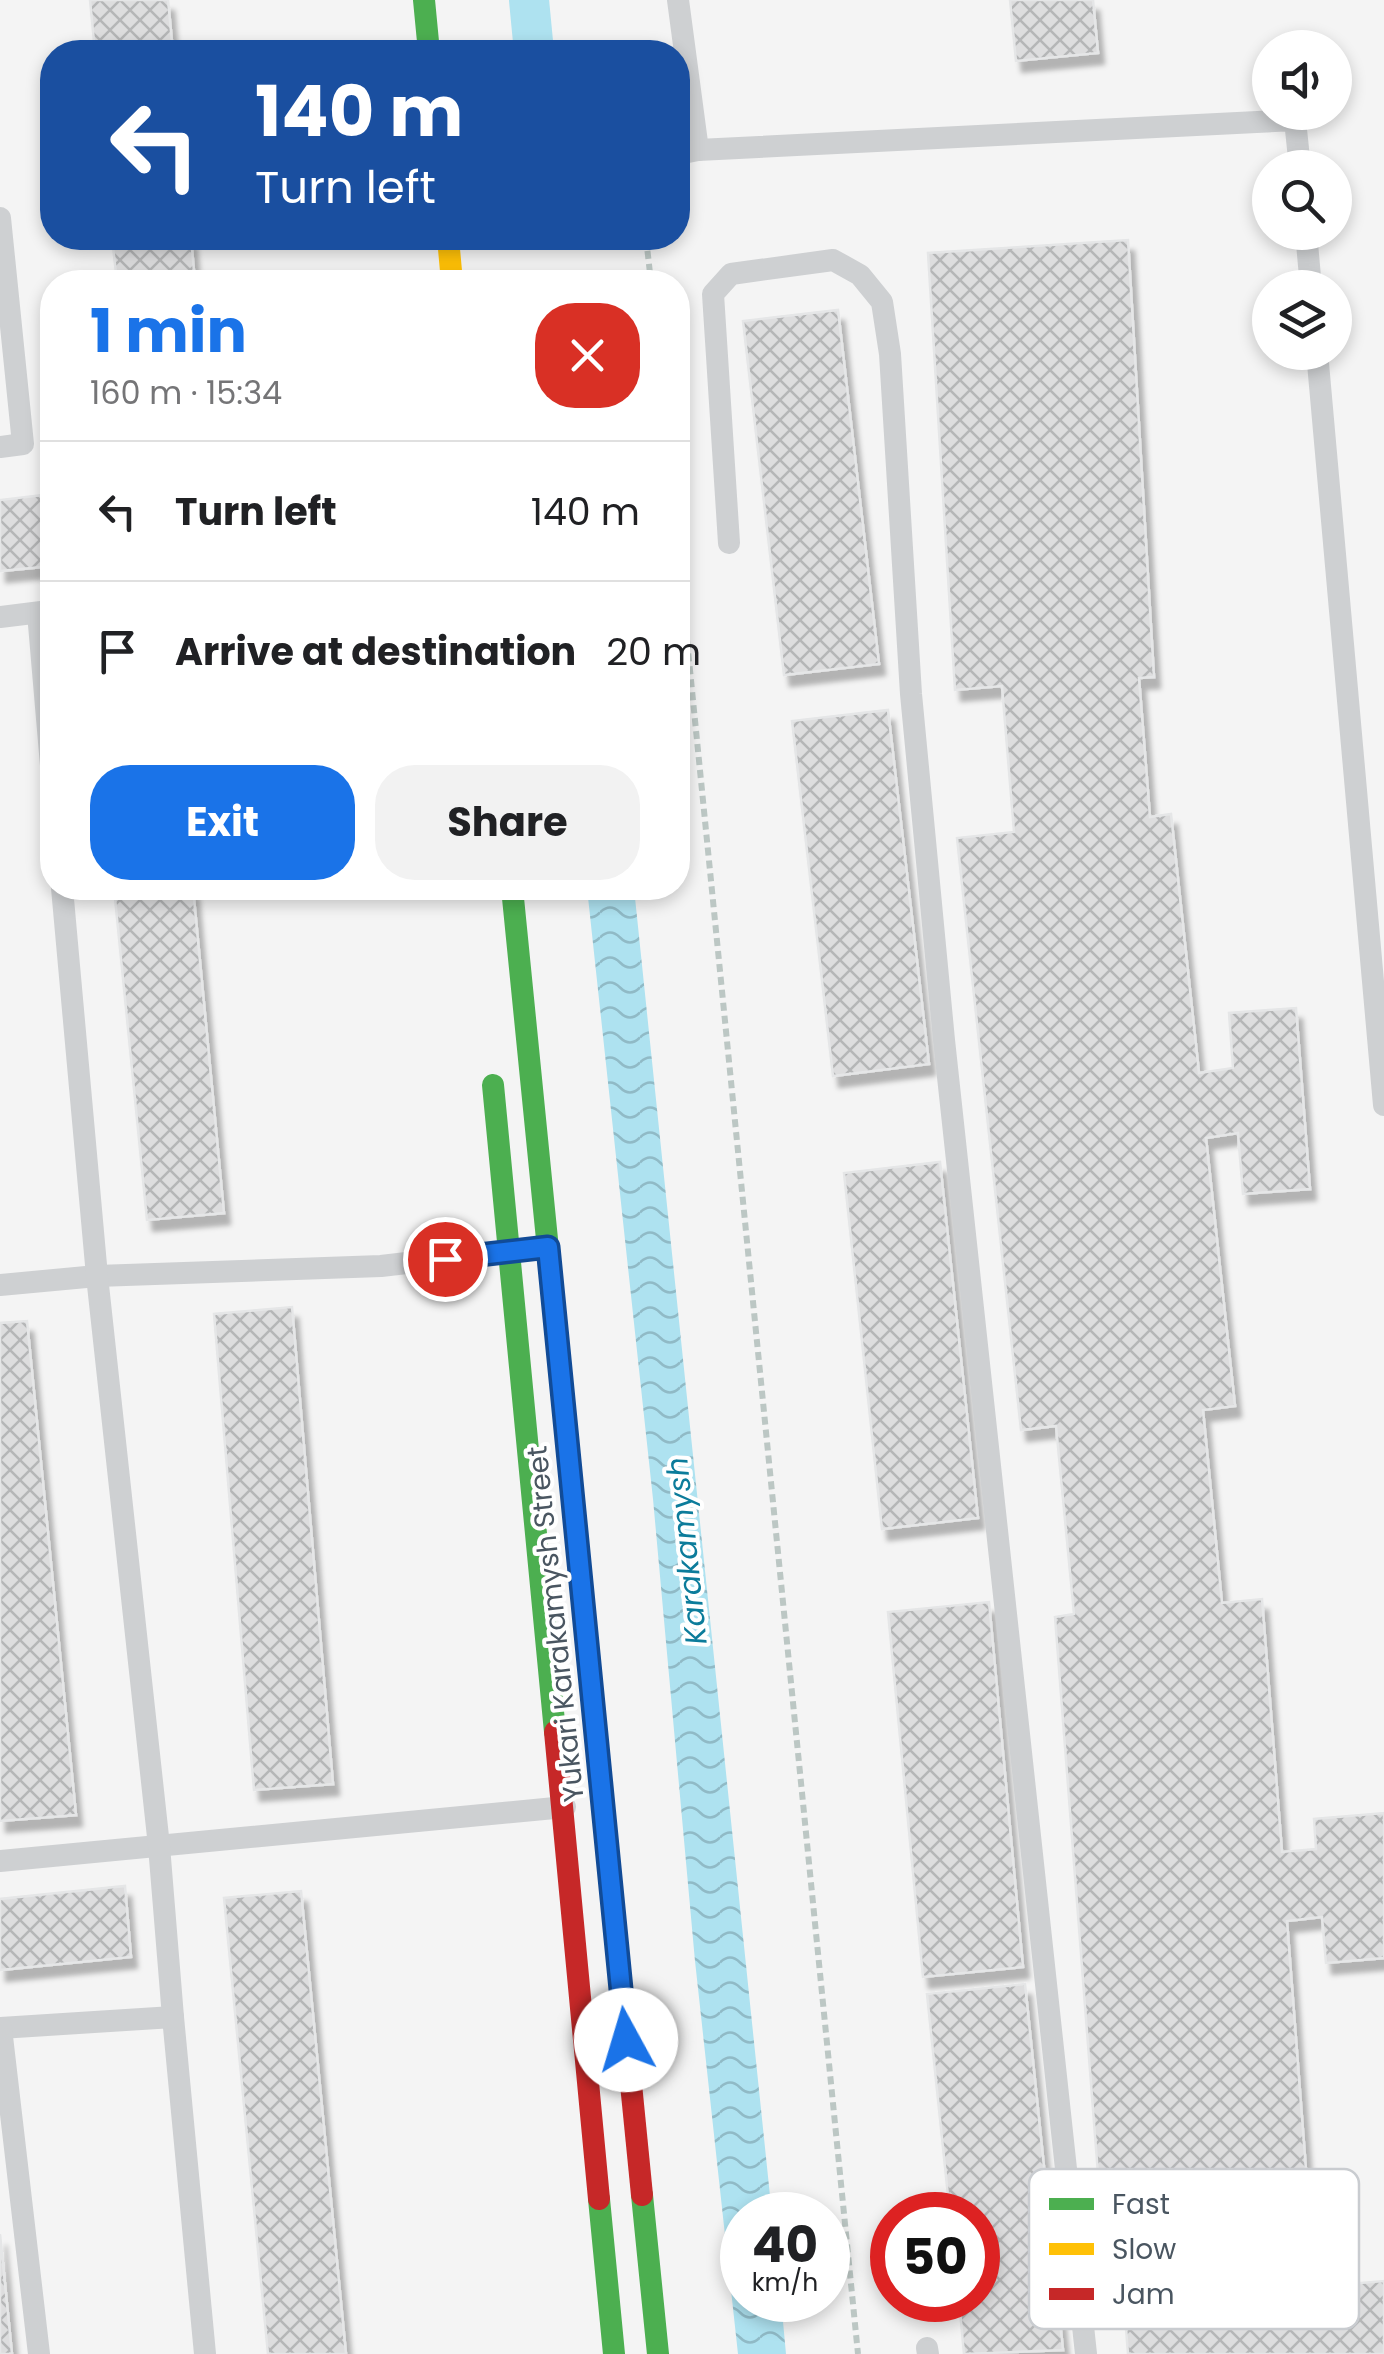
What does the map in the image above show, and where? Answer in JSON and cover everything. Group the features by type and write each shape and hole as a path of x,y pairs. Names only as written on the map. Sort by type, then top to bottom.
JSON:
{"main road":[{"path":"424,0 429,40"},
{"name":"Yukari Karakamysh Street","path":"513,900 658,2354"},
{"name":"Yukari Karakamysh Street","path":"491,1060 614,2354"}],"lane":[{"path":"678,0 681,40"},
{"path":"690,152 1294,120 1298,150"},
{"path":"0,218 24,444 0,446"},
{"path":"729,542 713,294 730,274 834,260 860,275 882,302 890,354 911,694 944,1040 1066,2169"},
{"path":"1319,370 1384,1105"},
{"path":"0,617 40,613"},
{"path":"63,900 98,1276 160,1846 205,2354"},
{"path":"0,1285 98,1276 381,1266 548,1247"},
{"path":"0,1861 603,1804"},
{"path":"39,2354 0,2028 173,2017"},
{"path":"1083,2329 1086,2354"}],"path":[{"path":"690,670 858,2354"}],"water":[{"path":"588,900 635,900 770,2192 720,2192 653,1499"},
{"path":"734,2322 783,2322 786,2354 738,2354"}],"building":[{"path":"90,0 168,0 172,40 94,40"},
{"path":"1010,0 1093,0 1098,53 1016,61"},
{"path":"1128,240 1154,677 1139,678 1150,817 1171,814 1199,1073 1233,1068 1229,1013 1296,1008 1310,1189 1243,1194 1238,1133 1206,1138 1235,1406 1203,1410 1222,1603 1262,1599 1282,1852 1316,1849 1314,1819 1384,1813 1384,1958 1326,1963 1322,1917 1287,1921 1306,2169 1098,2169 1055,1617 1074,1614 1056,1426 1021,1430 957,838 1014,832 1002,686 955,690 928,253"},
{"path":"113,250 192,250 194,270 116,270"},
{"path":"838,310 879,664 784,675 743,321"},
{"path":"40,495 40,567 0,571 0,500"},
{"path":"888,710 929,1064 833,1076 792,721"},
{"path":"115,900 194,900 224,1213 147,1220"},
{"path":"940,1162 978,1518 882,1529 844,1173"},
{"path":"292,1307 333,1784 254,1790 214,1314"},
{"path":"27,1321 76,1815 0,1821 0,1323"},
{"path":"989,1602 1023,1967 923,1977 888,1612"},
{"path":"125,1886 131,1957 0,1970 0,1899"},
{"path":"301,1891 346,2354 268,2354 224,1898"},
{"path":"1025,1984 1044,2169 1029,2169 1029,2329 1061,2329 1063,2350 964,2354 961,2322 1000,2322 1000,2192 948,2192 927,1994"},
{"path":"0,2234 12,2354 0,2354"},
{"path":"1384,2281 1384,2354 1128,2354 1126,2329 1359,2329 1359,2283"}],"waterway":[{"name":"Karakamysh","path":"529,0 533,40"}],"traffic: fast":[{"path":"424,0 428,40"},
{"path":"513,900 598,1751"},
{"path":"493,1085 555,1732"},
{"path":"642,2195 658,2354"},
{"path":"599,2199 614,2354"}],"traffic: slow":[{"path":"449,250 451,270"}],"traffic: jam":[{"path":"555,1732 599,2199"},
{"path":"598,1751 642,2195"}],"route":[{"path":"445,1259 548,1247 626,2040"}]}
